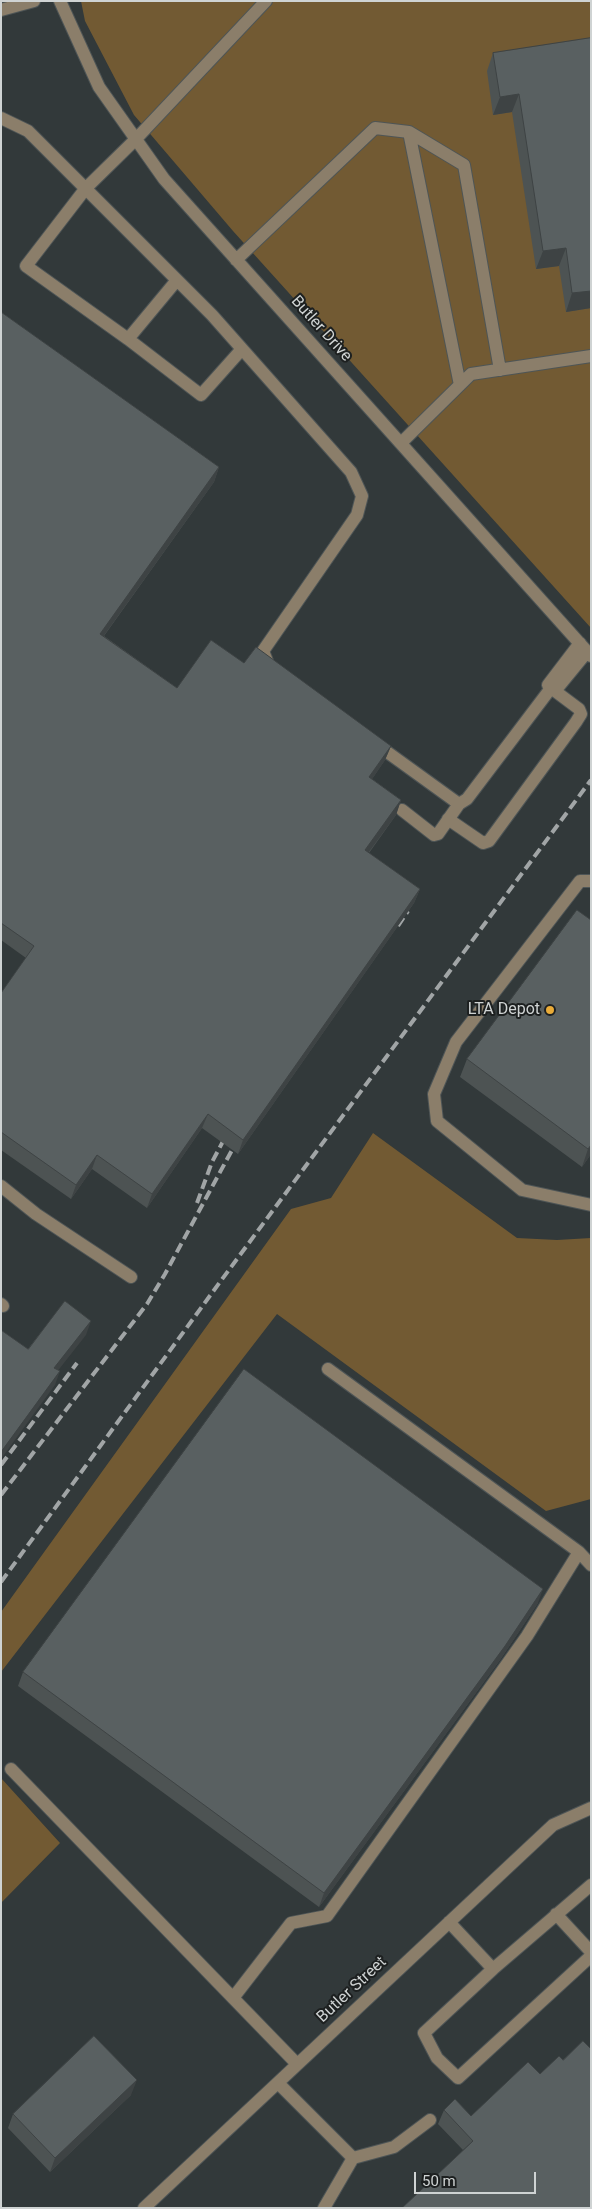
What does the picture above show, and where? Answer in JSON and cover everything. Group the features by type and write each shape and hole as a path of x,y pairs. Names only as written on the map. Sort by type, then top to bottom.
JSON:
{"street":[{"path":"1,10 34,1"},
{"name":"Butler Drive","path":"60,1 99,87 164,179 586,650"},
{"path":"242,349 200,395 128,339 26,266 86,188 136,139 266,1"},
{"path":"1,118 28,131 177,280 242,349 351,472 362,496 357,514 263,651 267,664 279,674"},
{"path":"236,260 376,128 409,132 464,166 500,370"},
{"path":"409,132 460,385"},
{"path":"128,339 177,280"},
{"path":"401,443 471,374 591,356"},
{"path":"402,810 434,834 438,834 459,804 467,799 551,688 586,650"},
{"path":"448,819 483,843 489,840 581,714 579,709 551,688"},
{"path":"364,735 459,804"},
{"path":"591,881 580,881 456,1042 434,1094 437,1121 522,1190 591,1205"},
{"path":"1,1186 36,1214 131,1278"},
{"path":"328,1369 579,1552 591,1565"},
{"path":"233,1998 291,1923 327,1916 528,1636 579,1552"},
{"path":"11,1769 297,2064"},
{"name":"Butler Street","path":"144,2208 552,1826 591,1808"},
{"path":"556,1914 591,1954 458,2078 437,2058 424,2033 493,1969 556,1914 591,1885"},
{"path":"449,1922 493,1969"},
{"path":"278,2083 353,2158"},
{"path":"324,2208 353,2158 394,2148 430,2120"}],"shaded area":[{"path":"81,1 591,1 591,628 233,231 134,115 85,21"},
{"path":"373,1133 517,1238 557,1240 591,1238 591,1499 546,1511 277,1314 1,1672 1,1612 291,1209 331,1198"},
{"path":"1,1778 60,1843 1,1903"}],"building":[{"path":"591,38 591,291 572,293 566,248 543,251 519,94 500,97 493,53"},
{"path":"1,312 219,467 100,634 177,688 211,640 244,663 256,647 391,746 369,777 401,800 365,850 420,889 243,1140 208,1114 152,1194 97,1155 76,1185 1,1132 1,993 34,946 1,923"},
{"name":"LTA Depot","path":"577,910 591,920 591,1145 588,1149 467,1059"},
{"path":"65,1301 91,1321 54,1368 60,1371 1,1452 1,1330 28,1349"},
{"path":"244,1369 543,1589 505,1646 324,1893 23,1672"},
{"path":"94,2036 137,2080 55,2158 13,2114"},
{"path":"583,2041 591,2049 591,2208 402,2208 473,2141 444,2110 455,2099 471,2116 528,2062 540,2074 559,2056 563,2060"}],"railway":[{"path":"1,1582 591,780"},
{"path":"398,926 408,911"},
{"path":"197,1203 212,1162 229,1130"},
{"path":"1,1495 147,1304 232,1150 240,1139"},
{"path":"1,1465 77,1363"}],"place":[{"name":"LTA Depot","path":"550,1010"}]}
